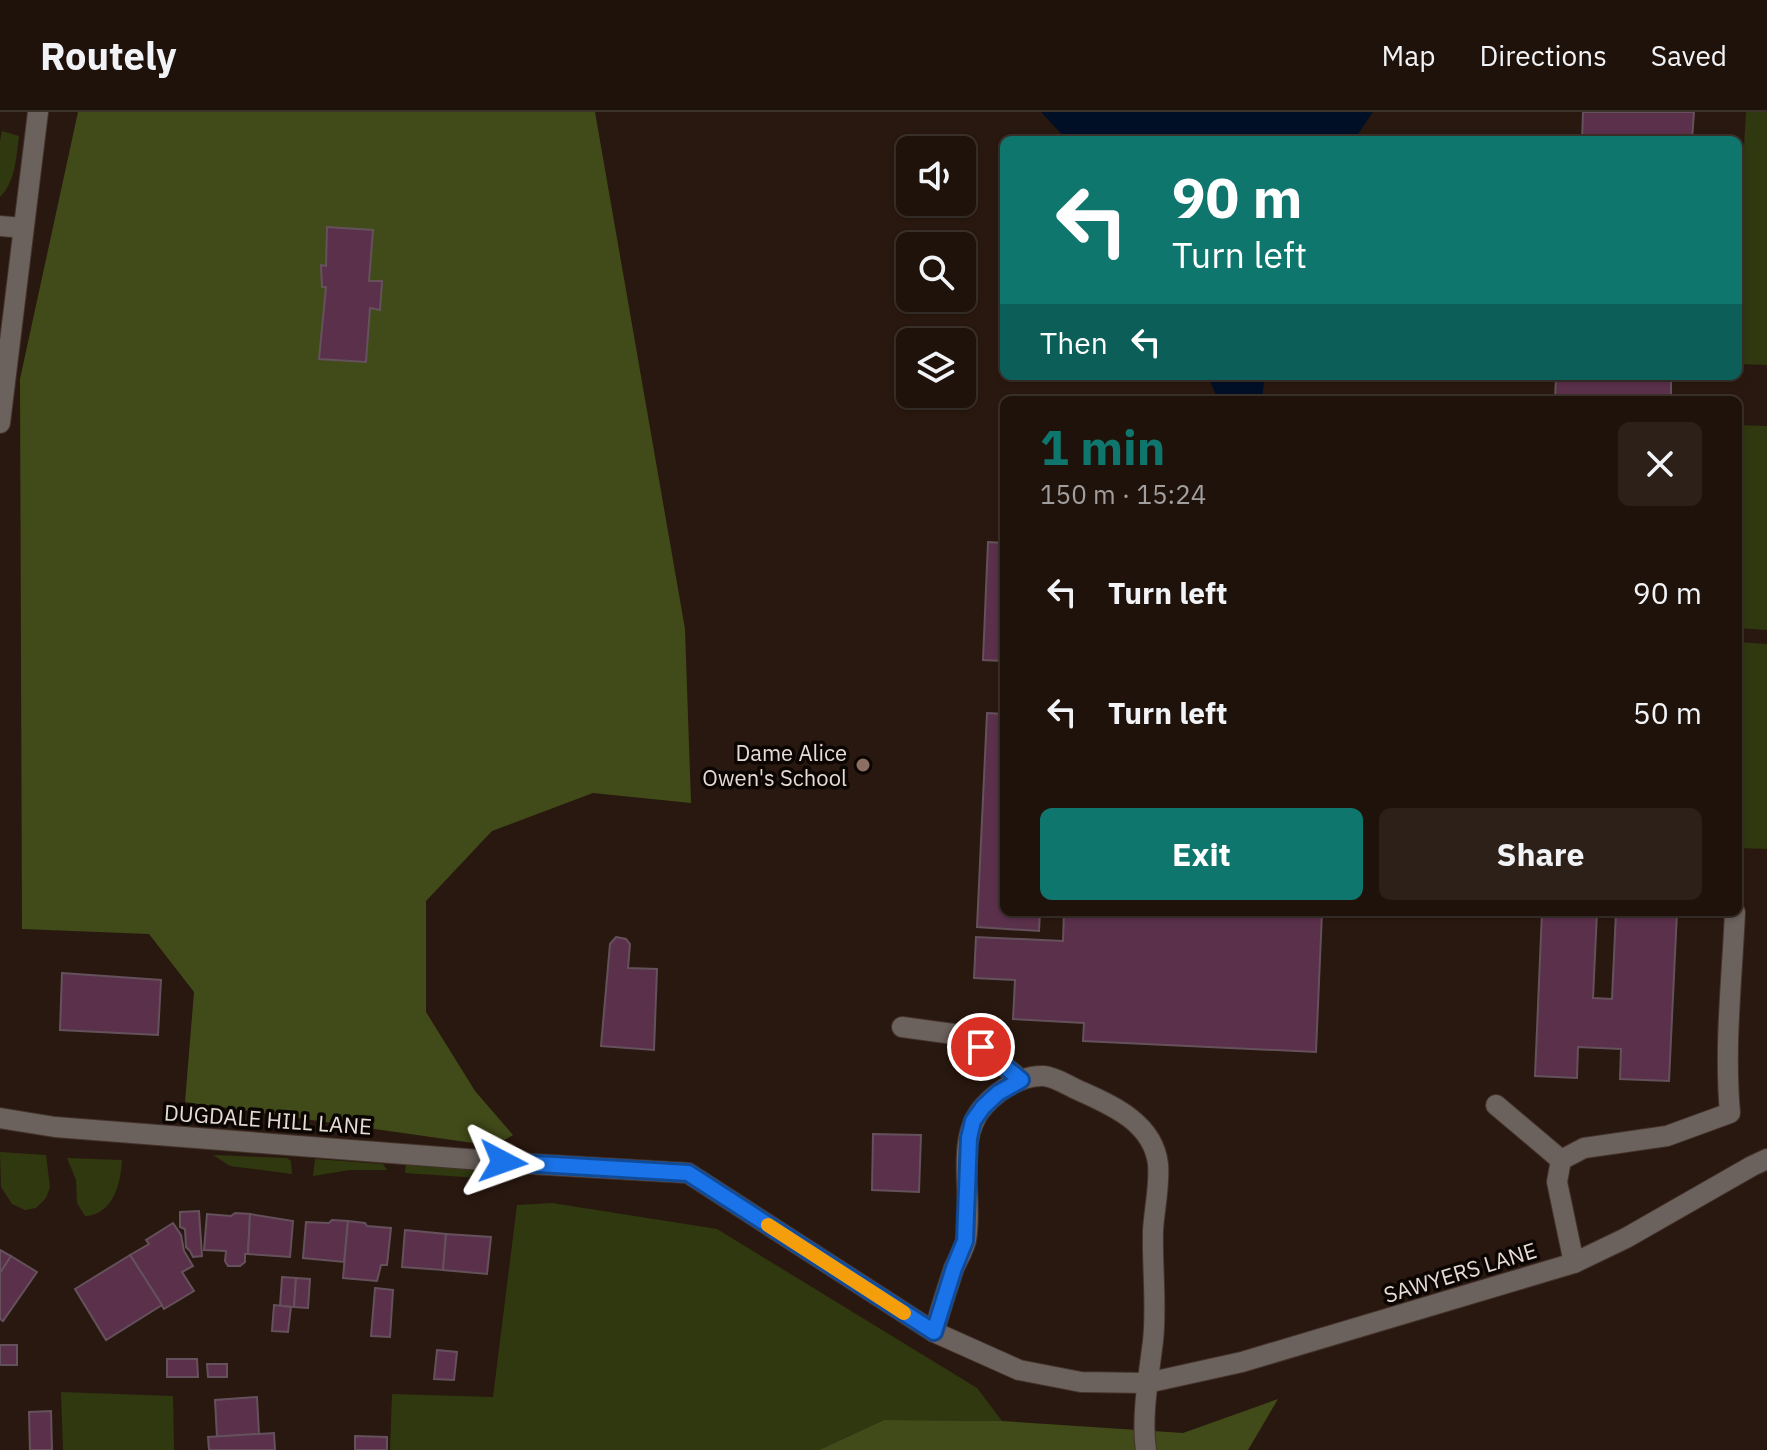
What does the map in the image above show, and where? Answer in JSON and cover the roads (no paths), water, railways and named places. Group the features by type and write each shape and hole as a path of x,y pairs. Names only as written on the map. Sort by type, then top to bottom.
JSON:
{"street":[{"path":"0,423 38,112"},
{"path":"0,226 23,228"},
{"path":"1561,1160 1584,1148 1667,1136 1730,1113 1729,1039 1735,916"},
{"path":"902,1027 968,1036 1021,1080"},
{"path":"934,1332 965,1241 969,1138 973,1121 983,1107 998,1093 1021,1080 1048,1076 1108,1104 1133,1119 1147,1135 1158,1165 1153,1233 1154,1336 1147,1383 1146,1450"},
{"path":"1496,1105 1561,1160"},
{"name":"DUGDALE HILL LANE","path":"0,1118 55,1127 688,1173 934,1332"},
{"name":"SAWYERS LANE","path":"934,1332 1019,1370 1081,1382 1147,1383 1242,1362 1574,1263 1626,1238 1767,1159"},
{"path":"1561,1160 1557,1182 1574,1263"}],"water":[{"path":"1041,112 1373,112 1357,136 1063,136"},
{"path":"1210,380 1264,380 1262,396 1216,396"}],"place":[{"name":"Dame Alice Owen's School","path":"863,765"}]}
